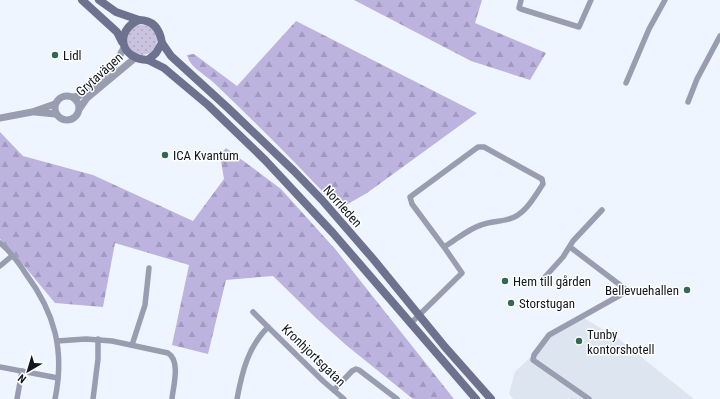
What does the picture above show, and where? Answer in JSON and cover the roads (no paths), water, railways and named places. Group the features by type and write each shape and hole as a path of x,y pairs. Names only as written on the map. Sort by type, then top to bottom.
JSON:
{"main road":[{"path":"82,0 117,32 128,53 135,58 148,60 156,53 162,43 160,33 152,23 116,12 99,0"},
{"path":"123,45 127,28 132,23 139,20"},
{"name":"Norrleden","path":"162,43 171,56 228,108 322,200 491,399"},
{"name":"Norrleden","path":"148,60 164,68 208,105 265,160 333,233 476,399"}],"street":[{"path":"521,0 519,8 521,9 580,27 591,0"},
{"path":"626,83 649,29 665,0"},
{"path":"688,102 697,79 720,36"},
{"name":"Grytavägen","path":"73,97 79,96 113,67 123,45"},
{"name":"Grytavägen","path":"80,108 87,98 135,58"},
{"path":"32,112 55,114 64,121 72,120 77,116 80,108 78,102 73,97 68,95 58,99 54,109 55,114"},
{"path":"0,118 32,112 55,104"},
{"path":"411,323 462,273 412,204 410,197 478,148 484,147 542,179 543,184 530,203 521,212 510,219 483,224 476,227 444,247"},
{"path":"545,277 563,257 573,241 602,210"},
{"path":"0,243 30,279 53,324 57,341 58,378 55,399"},
{"path":"570,247 624,288 624,292 549,335 532,360 589,399"},
{"path":"0,266 12,256"},
{"path":"132,345 145,305 149,268"},
{"name":"Kronhjortsgatan","path":"253,312 322,381 344,399"},
{"name":"Kronhjortsgatan","path":"237,399 246,361 254,343 268,327"},
{"path":"57,341 98,339 168,353 176,364 172,399"},
{"path":"93,399 98,359 98,339"},
{"path":"0,367 58,378"},
{"path":"334,390 352,371 356,369 397,399"},
{"path":"18,399 22,372"}],"place":[{"name":"Lidl","path":"55,55"},
{"name":"ICA Kvantum","path":"165,155"},
{"name":"Hem till gården","path":"505,281"},
{"name":"Bellevuehallen","path":"687,290"},
{"name":"Storstugan","path":"511,303"},
{"name":"Tunby kontorshotell","path":"579,341"}]}
